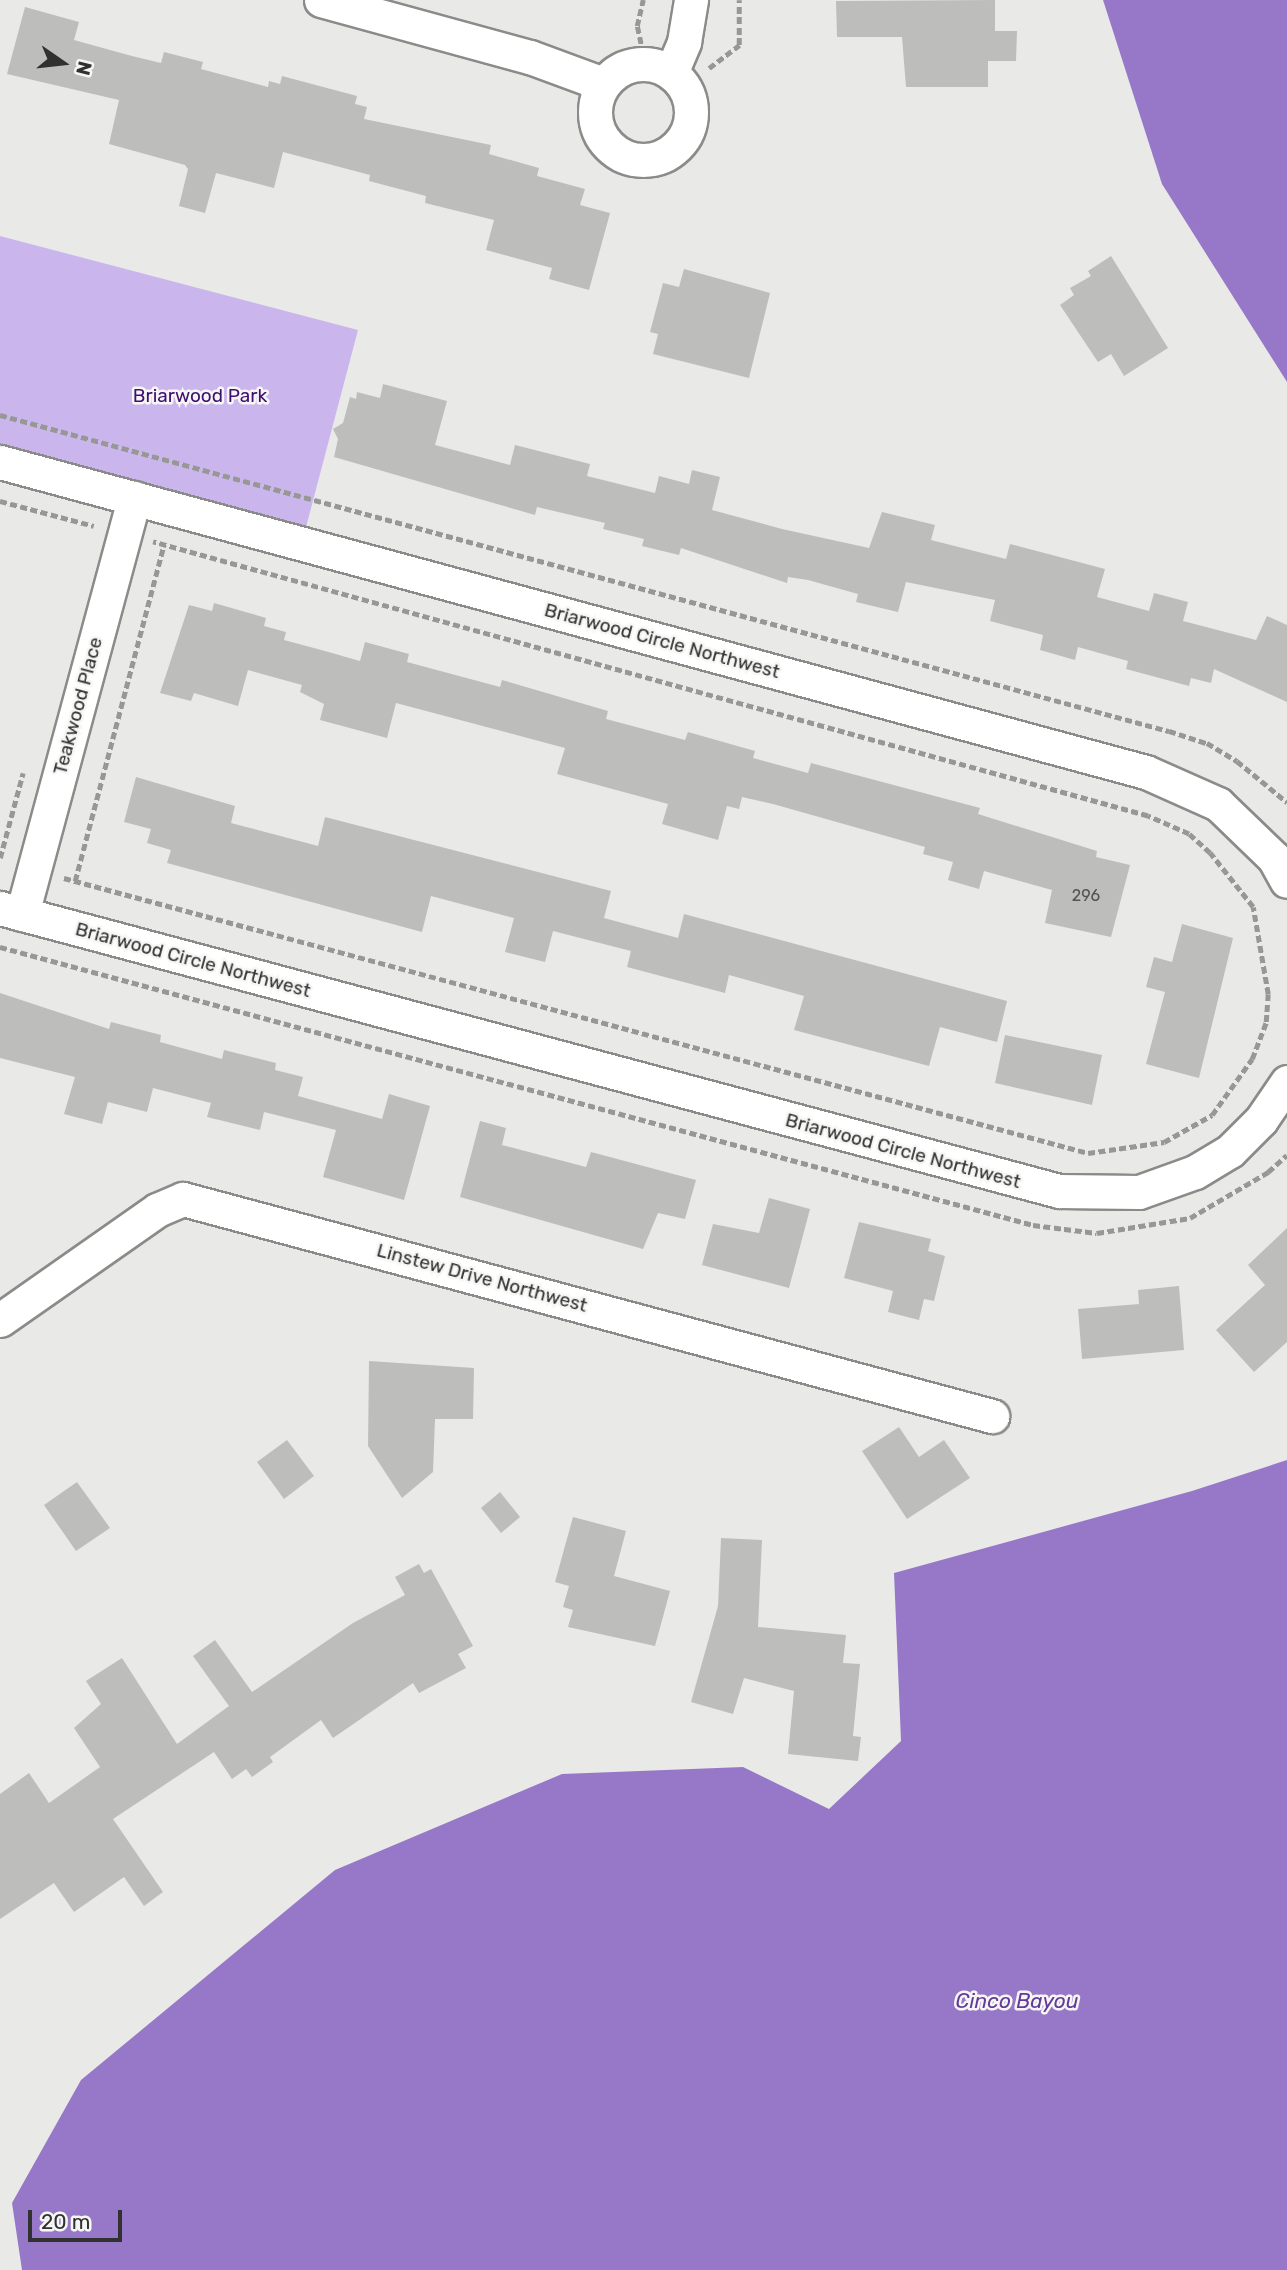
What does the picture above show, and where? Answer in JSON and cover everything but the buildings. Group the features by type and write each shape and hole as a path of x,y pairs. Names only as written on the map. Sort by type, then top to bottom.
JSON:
{"street":[{"path":"321,0 530,57 603,84"},
{"path":"667,74 684,42 691,0"},
{"path":"617,71 667,74 691,104 690,123 682,141 668,153 650,160 632,160 601,138 595,120 595,101 603,84 617,71"},
{"name":"Briarwood Circle Northwest","path":"0,462 1146,772 1218,804 1274,858 1287,881"},
{"name":"Teakwood Place","path":"11,911 34,870 134,498"},
{"name":"Briarwood Circle Northwest","path":"11,911 1059,1191 1139,1192 1195,1172 1230,1151 1261,1120 1287,1082"},
{"name":"Linstew Drive Northwest","path":"0,1320 157,1210 183,1199 992,1416"}],"path":[{"path":"643,0 637,26 667,74 739,45 739,0"},
{"path":"0,415 1170,731 1207,743 1237,761 1287,802"},
{"path":"0,501 1148,816 1189,834 1203,846 1253,908 1268,995 1266,1023 1252,1059 1212,1115 1164,1142 1088,1153 0,861"},
{"path":"75,881 164,545"}],"green space":[{"name":"Briarwood Park","path":"0,236 358,330 305,531 0,450"}],"water":[{"path":"1103,0 1287,0 1287,382 1162,184"},
{"name":"Cinco Bayou","path":"1287,1460 1287,2270 22,2270 12,2203 81,2080 335,1870 562,1774 743,1767 829,1809 901,1741 894,1573 1192,1491"}]}
